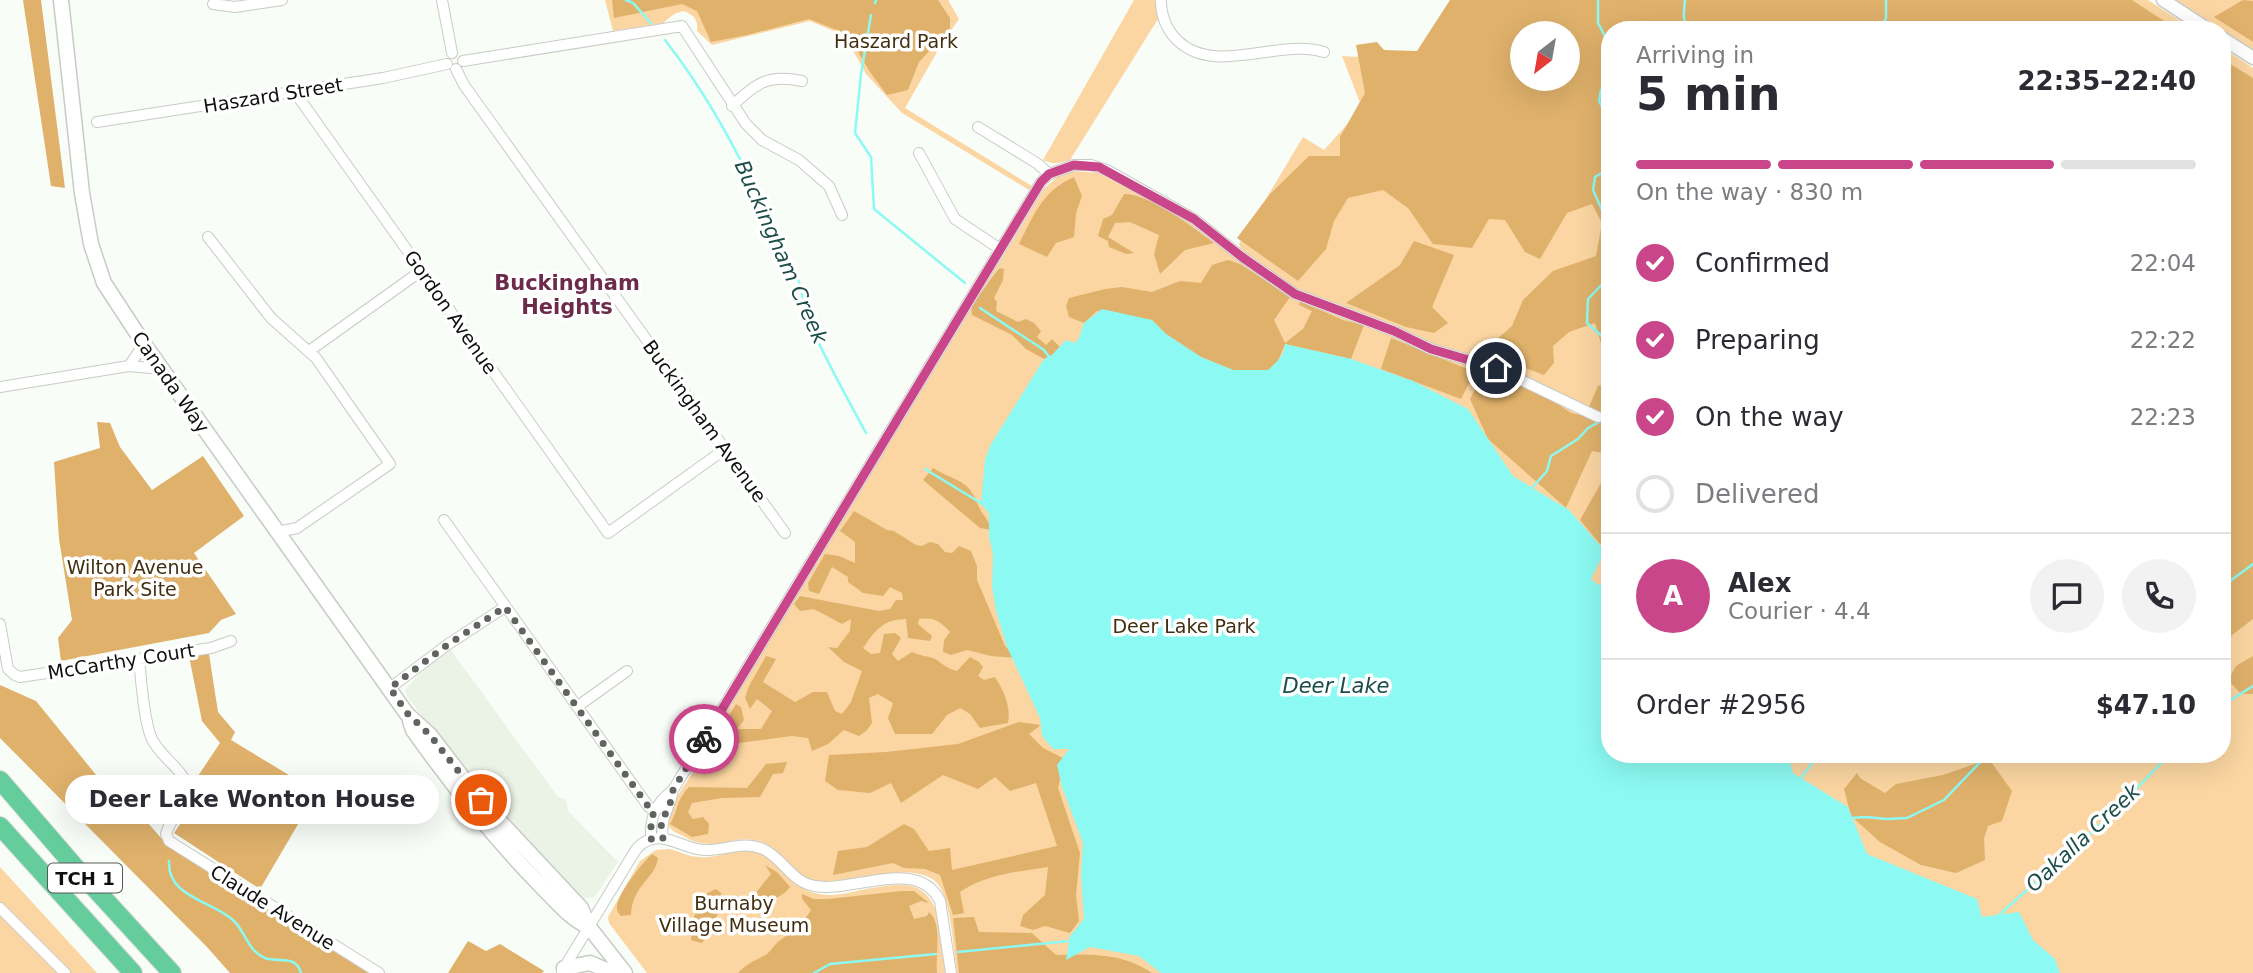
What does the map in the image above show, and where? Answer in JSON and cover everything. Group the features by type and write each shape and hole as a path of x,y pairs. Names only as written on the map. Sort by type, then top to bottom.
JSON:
{"highway":[{"name":"TCH 1","path":"0,780 172,973"},
{"name":"TCH 1","path":"0,826 133,973"}],"main road":[{"name":"Canada Way","path":"61,0 82,193 91,244 104,283 161,369 390,688 407,713 413,730 432,756 509,853 572,917 589,927 625,973"},
{"path":"563,971 590,963 613,973"}],"street":[{"path":"213,4 235,7 282,0"},
{"name":"Buckingham Avenue","path":"442,0 454,62 464,85 785,533"},
{"path":"1161,0 1163,17 1169,30 1190,50 1207,56 1221,57 1303,47 1324,52"},
{"path":"2163,0 2195,21"},
{"name":"Haszard Street","path":"97,122 395,76 454,62 682,26 732,106"},
{"path":"2231,44 2253,58"},
{"path":"802,80 781,76 755,85 732,106 762,140 799,160 829,187 842,215"},
{"name":"Gordon Avenue","path":"294,92 608,533 725,449"},
{"path":"978,127 1038,164 1049,174"},
{"path":"919,153 955,219 1000,249"},
{"path":"663,839 661,823 673,790 1000,249 1041,182 1049,174 1082,164 1107,170 1194,219 1295,294 1394,331 1431,349 1496,368 1598,417"},
{"path":"208,237 271,318 309,351 390,464 297,528 277,532"},
{"path":"309,351 421,271"},
{"path":"129,366 144,344"},
{"path":"0,387 129,366 161,369"},
{"path":"444,520 641,797 654,811"},
{"path":"390,688 447,645 505,607"},
{"name":"McCarthy Court","path":"0,624 8,669 20,677 211,648 231,641"},
{"name":"Claude Avenue","path":"139,659 148,729 153,741 187,781 189,790 168,828 167,839 379,973"},
{"path":"578,706 627,671"},
{"path":"651,839 654,811 662,799 673,790"},
{"path":"563,971 635,851 651,839 663,839 707,850 736,845 755,846 772,854 801,882 816,887 905,878 922,882 931,888 940,901 951,973"},
{"path":"0,908 65,973"}],"shaded area":[{"path":"450,649 558,797 566,799 568,811 618,862 595,897 582,899 498,812 409,699 406,688"}],"green space":[{"path":"23,0 41,0 65,188 51,186"},
{"name":"Haszard Park","path":"605,0 948,0 959,19 905,108 1032,186 1029,190 902,113 866,74 845,36 810,21 712,45 697,31 694,18 683,11 663,23 613,31"},
{"name":"Haszard Park","path":"612,0 938,0 950,18 950,29 919,62 908,90 887,95 847,34 809,19 711,42 697,11 682,4 614,18"},
{"path":"1134,0 1155,0 1158,19 1070,160 1050,163 1043,160"},
{"path":"1450,0 2132,0 2164,21 1601,21 1601,221 1592,204 1567,213 1540,259 1525,252 1505,220 1489,219 1472,248 1433,244 1408,208 1383,190 1348,198 1334,221 1326,249 1298,281 1237,238 1270,194 1309,156 1340,156 1340,137 1365,93 1356,45 1377,42 1384,50 1417,51"},
{"name":"Deer Lake Park","path":"1462,0 2148,0 2180,21 1601,21 1601,763 2231,763 2231,53 2253,68 2253,973 957,973 945,898 935,881 923,875 895,873 848,881 820,882 801,874 764,843 748,839 717,844 704,843 674,832 669,826 670,814 677,797 695,769 694,765 1044,189 1059,175 1076,171 1099,173 1189,222 1228,252 1301,299 1444,349 1305,296 1242,251 1239,244 1303,137 1324,150 1362,108 1342,56 1441,61"},
{"path":"2176,0 2253,0 2253,50 2231,36 2231,21 2208,21"},
{"path":"2243,0 2253,1 2253,42 2231,28 2231,21 2220,21 2214,17"},
{"path":"2231,65 2253,78 2253,619 2231,636"},
{"path":"1074,177 1082,196 1076,213 1074,237 1056,243 1047,257 1019,244 1046,197"},
{"path":"1124,194 1135,195 1159,205 1214,243 1185,250 1160,274 1154,254 1159,235 1130,222 1115,223 1108,237 1134,253 1126,254 1109,247 1108,241 1098,236 1103,219 1112,215"},
{"path":"1601,228 1601,344 1595,323 1569,332 1553,346 1554,363 1544,375 1482,352 1512,326 1523,300 1553,271 1596,256"},
{"path":"1414,241 1454,255 1432,307 1448,323 1434,333 1406,327 1346,303 1400,265"},
{"path":"1228,260 1240,264 1290,297 1274,320 1285,343 1303,329 1312,311 1299,305 1300,301 1343,320 1364,325 1351,359 1285,344 1278,361 1268,370 1233,370 1201,357 1166,334 1152,320 1097,311 1084,323 1069,317 1066,306 1069,298 1122,287 1152,292 1180,281 1201,283 1212,265"},
{"path":"1000,268 1004,269 1003,280 994,298 997,302 996,311 1018,322 1026,319 1034,323 1041,331 1037,337 1046,345 1052,339 1060,347 1052,355 1044,359 1026,349 1012,335 972,315 971,302"},
{"path":"1391,338 1475,372 1461,399 1381,369"},
{"path":"1485,370 1545,395 1571,413 1585,416 1598,386 1601,385 1601,452 1592,451 1566,508 1488,439 1470,399"},
{"name":"Wilton Avenue Park Site","path":"97,422 110,423 120,447 152,490 203,456 244,516 194,553 236,614 221,620 209,633 61,661 58,638 72,620 59,539 54,462 100,448"},
{"path":"933,468 961,482 970,490 991,530 980,528 923,480"},
{"path":"1601,483 1601,545 1580,520"},
{"path":"854,511 916,545 922,546 930,542 938,544 945,552 952,553 959,546 971,551 977,566 977,580 1005,646 1017,658 991,656 967,650 951,655 943,652 944,640 950,632 933,619 919,619 918,624 932,636 930,641 908,638 906,619 886,623 863,648 871,654 880,653 884,634 895,633 901,638 892,654 898,661 912,652 935,659 957,671 970,657 983,667 978,676 984,680 995,677 998,682 1008,705 1008,723 980,728 970,714 960,708 947,715 932,734 895,734 888,718 893,703 878,694 869,698 872,723 859,736 844,730 828,744 812,751 808,738 792,736 716,746 713,742 736,704 741,707 744,720 737,729 761,729 772,711 757,699 750,709 745,698 766,656 776,659 763,682 795,702 813,692 827,692 835,711 842,714 851,702 862,671 844,662 828,647 837,648 850,631 851,619 842,624 814,609 800,611 794,604 800,596 879,611 890,609 896,600 903,600 902,593 890,587 883,596 863,593 848,582 848,577 832,567 819,594 809,591 808,583 825,554 839,556 855,563 855,542 840,531"},
{"path":"209,654 218,712 235,732 231,740 317,792 260,889 174,833 189,811 196,779 220,743 202,721 189,656"},
{"path":"2253,656 2253,694 2241,694 2231,683 2231,675 2236,666"},
{"path":"0,685 36,701 101,781 107,776 168,846 373,973 230,973 0,738"},
{"path":"1019,722 1041,725 1029,734 1043,748 1073,763 1062,770 1058,788 1080,853 1076,895 1079,921 1070,933 1045,926 1033,930 1020,926 1023,915 1045,895 1048,867 1002,875 970,886 960,892 964,913 953,915 940,875 925,869 904,868 893,863 833,875 838,851 867,847 904,824 914,829 929,851 950,848 952,870 1057,846 1036,783 1010,791 995,777 978,789 943,775 901,803 891,783 870,793 838,790 825,781 829,755 958,744"},
{"path":"787,762 783,773 773,774 760,797 722,798 692,803 688,812 693,819 703,817 709,824 708,834 692,837 670,824 681,797 689,787 747,788 766,764"},
{"path":"1978,763 1992,763 2012,791 2002,821 1988,826 1984,838 1985,860 1956,873 1921,865 1880,842 1851,816 1844,789 1857,773 1860,778 1885,793 1896,784 1943,775"},
{"name":"Burnaby Village Museum","path":"669,849 700,857 736,851 758,853 767,857 800,887 819,894 840,894 893,885 917,888 927,896 939,919 946,973 647,973 609,923 608,917 640,861 656,850"},
{"path":"652,854 658,858 656,865 635,896 631,915 621,916 618,912 618,900"},
{"path":"765,865 778,873 790,887 769,905 755,899 754,895 771,874"},
{"path":"0,867 97,973 0,973"},
{"path":"716,889 721,893 721,899 712,926 702,943 691,940 693,920 701,896"},
{"path":"914,891 929,903 921,901 909,906 914,919 927,916 929,912 936,924 937,973 738,973 767,954 804,920 811,910 802,899 802,894 814,899 828,899"},
{"path":"974,917 979,932 1032,933 1056,955 1118,958 1152,973 959,973 953,918"},
{"path":"468,941 486,951 500,944 544,971 448,973"}],"water":[{"name":"Deer Lake","path":"1102,309 1152,320 1166,334 1201,357 1233,370 1268,370 1282,355 1285,344 1351,359 1413,381 1468,409 1513,476 1569,510 1601,546 1601,559 1591,579 1598,585 1601,583 1601,763 1790,763 1793,773 1848,807 1867,854 1977,899 1982,917 2019,912 2033,940 2055,959 2060,973 1161,973 1139,956 1090,947 1066,960 1070,936 1084,919 1081,874 1083,843 1062,787 1057,765 1069,749 1053,749 1042,736 1040,718 1007,647 992,587 993,554 989,537 989,513 981,503 985,460 991,444 1044,359 1052,355 1066,340 1075,343 1084,323"}],"waterway":[{"name":"Buckingham Creek","path":"626,0 633,3 651,23"},
{"path":"1598,0 1598,23 1601,29"},
{"path":"1684,21 1685,0"},
{"path":"1884,21 1886,0"},
{"path":"871,15 855,133 871,157 874,209 965,283"},
{"name":"Buckingham Creek","path":"665,40 700,89 744,167 797,278 814,334 866,433"},
{"path":"1601,90 1601,105"},
{"path":"1601,173 1595,177 1593,190 1601,208"},
{"path":"1601,285 1588,299 1587,323 1601,335"},
{"path":"980,308 1044,350 1050,358"},
{"path":"1531,489 1547,471 1551,456 1601,421"},
{"name":"Buckingham Creek","path":"925,469 984,505"},
{"path":"2231,580 2253,564"},
{"name":"Oakalla Creek","path":"2231,700 2253,686"},
{"path":"1801,778 1812,763"},
{"path":"1850,818 1907,818 1944,800 1979,763"},
{"name":"Oakalla Creek","path":"1999,915 2112,814 2161,763"},
{"path":"169,861 170,873 183,891 234,921 259,955 291,961 299,967 301,973"},
{"path":"958,952 1069,941"},
{"path":"814,973 830,964 936,954"}],"way so far":[{"path":"481,800 430,735 407,713 390,688 447,645 505,607 654,811 651,839 663,839 661,823 673,790 704,739"}],"place":[{"name":"Deer Lake Wonton House","path":"481,800"}],"district":[{"name":"Buckingham Heights","path":"567,295"}],"route":[{"path":"704,739 1041,182 1049,174 1082,164 1107,170 1194,219 1295,294 1394,331 1431,349 1496,368"}]}
